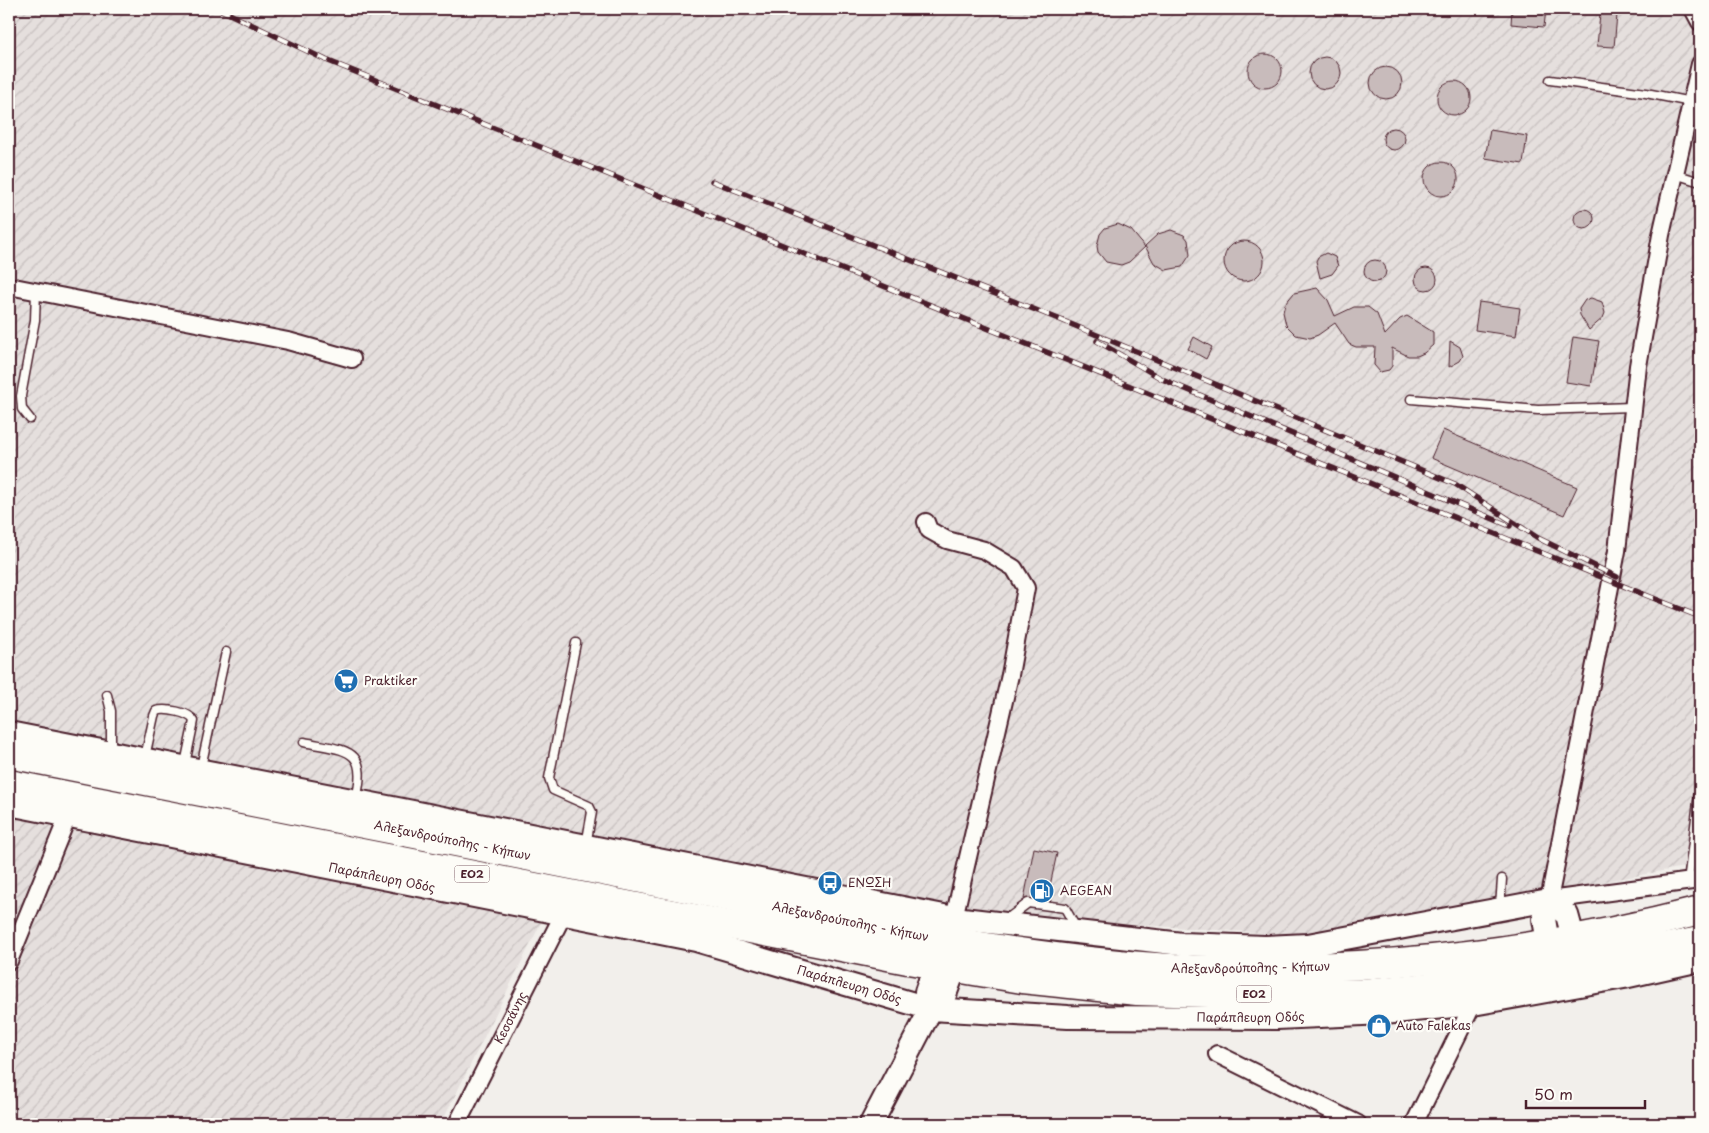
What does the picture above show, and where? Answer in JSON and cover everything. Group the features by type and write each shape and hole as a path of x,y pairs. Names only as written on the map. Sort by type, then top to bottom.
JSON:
{"highway":[{"name":"Αλεξανδρούπολης - Κήπων","path":"9,754 242,798 950,947 1137,991 1302,994 1362,993 1418,988 1563,953 1700,911"},
{"name":"Αλεξανδρούπολης - Κήπων","path":"9,784 950,947"},
{"name":"Αλεξανδρούπολης - Κήπων","path":"1563,953 1700,941"}],"street":[{"path":"1693,9 1700,22"},
{"path":"1549,900 1617,551 1638,366 1661,235 1700,64"},
{"path":"9,286 288,341 352,359"},
{"path":"871,1124 931,1009 926,992 950,947 1010,675 1026,588 1014,568 984,550 947,540 929,530 926,522"},
{"path":"9,733 586,847 950,947 1000,925 1222,947 1308,945 1549,900 1694,881"},
{"name":"Παράπλευρη Οδός","path":"14,810 68,816 696,940 931,1009 1068,1016 1276,1018 1384,1013 1472,1004 1624,977 1700,960"},
{"path":"9,961 68,816"},
{"path":"1549,900 1567,915 1563,953"},
{"name":"Κεσσάνης","path":"457,1124 564,913"},
{"path":"1414,1124 1472,1004"},
{"path":"1217,1054 1358,1124"}],"lane":[{"path":"1550,80 1646,93 1691,102"},
{"path":"1675,174 1700,182"},
{"path":"30,419 22,409 21,396 35,320 36,291"},
{"path":"1411,399 1538,410 1633,407"},
{"path":"576,643 549,778 552,790 589,806 592,812 586,847"},
{"path":"192,768 226,652"},
{"path":"107,695 111,711 111,753"},
{"path":"144,759 156,711 179,713 188,715 194,720 192,768"},
{"path":"304,742 348,751 357,761 361,770 355,800"},
{"path":"1694,881 1700,786"},
{"path":"1500,910 1502,879"}],"shaded area":[{"path":"9,9 1700,9 1700,864 1310,936 928,911 584,836 441,1124 9,1124"}],"building":[{"path":"1512,9 1546,9 1544,27 1511,24"},
{"path":"1600,14 1617,15 1614,47 1597,46"},
{"path":"1265,54 1272,55 1277,59 1281,64 1281,78 1277,83 1272,87 1265,88 1258,87 1253,83 1249,78 1248,71 1249,64 1253,59 1258,55"},
{"path":"1325,57 1331,58 1336,62 1340,67 1340,79 1336,84 1331,88 1325,89 1319,88 1314,84 1310,79 1309,73 1310,67 1314,62 1319,58"},
{"path":"1386,67 1392,68 1397,72 1401,77 1401,89 1397,94 1392,98 1386,99 1380,98 1375,94 1371,89 1370,83 1371,77 1375,72 1380,68"},
{"path":"1454,81 1466,86 1471,98 1466,110 1454,115 1442,110 1437,98 1442,86"},
{"path":"1394,128 1402,131 1405,139 1402,147 1394,150 1386,147 1383,139 1386,131"},
{"path":"1490,130 1527,136 1523,164 1485,158"},
{"path":"1441,162 1448,163 1453,167 1457,172 1457,186 1453,191 1448,195 1441,196 1434,195 1429,191 1425,186 1424,179 1425,172 1429,167 1434,163"},
{"path":"1584,209 1591,212 1594,219 1591,226 1584,229 1577,226 1574,219 1577,212"},
{"path":"1118,224 1131,230 1145,247 1129,262 1121,265 1106,262 1098,252 1097,246 1100,234 1105,228"},
{"path":"1171,230 1184,235 1188,240 1190,255 1182,267 1166,270 1154,263 1145,246 1158,234"},
{"path":"1248,241 1255,244 1261,250 1264,261 1263,269 1255,278 1248,281 1240,281 1233,278 1225,269 1224,257 1227,250 1236,242"},
{"path":"1326,253 1335,257 1338,266 1332,274 1320,278 1316,261 1318,257"},
{"path":"1375,260 1383,263 1386,271 1383,279 1375,282 1367,279 1364,271 1367,263"},
{"path":"1426,268 1434,271 1437,279 1434,287 1426,290 1418,287 1415,279 1418,271"},
{"path":"1317,288 1328,300 1335,316 1354,307 1368,307 1377,314 1385,335 1400,319 1407,316 1433,332 1433,345 1417,356 1408,356 1392,348 1392,366 1389,370 1380,372 1374,365 1375,347 1356,347 1349,344 1335,323 1318,335 1310,338 1296,335 1286,325 1283,312 1285,304 1294,293"},
{"path":"1591,298 1602,302 1605,313 1603,318 1589,330 1580,315 1579,309 1585,300"},
{"path":"1479,302 1520,308 1516,336 1475,330"},
{"path":"1194,337 1212,347 1206,359 1188,349"},
{"path":"1573,337 1599,341 1591,386 1566,382"},
{"path":"1450,341 1460,347 1463,356 1460,361 1449,367"},
{"path":"1443,430 1577,487 1564,515 1431,458"},
{"path":"1034,848 1057,853 1047,900 1024,899"}],"railway":[{"path":"219,9 326,60 1700,617"},
{"path":"712,181 1061,320 1455,484 1538,538 1617,577"},
{"path":"1097,341 1162,379 1510,526"}],"place":[{"name":"Praktiker","path":"346,681"},
{"name":"ΕΝΩΣΗ","path":"830,883"},
{"name":"AEGEAN","path":"1042,891"},
{"name":"Auto Falekas","path":"1379,1026"}]}
